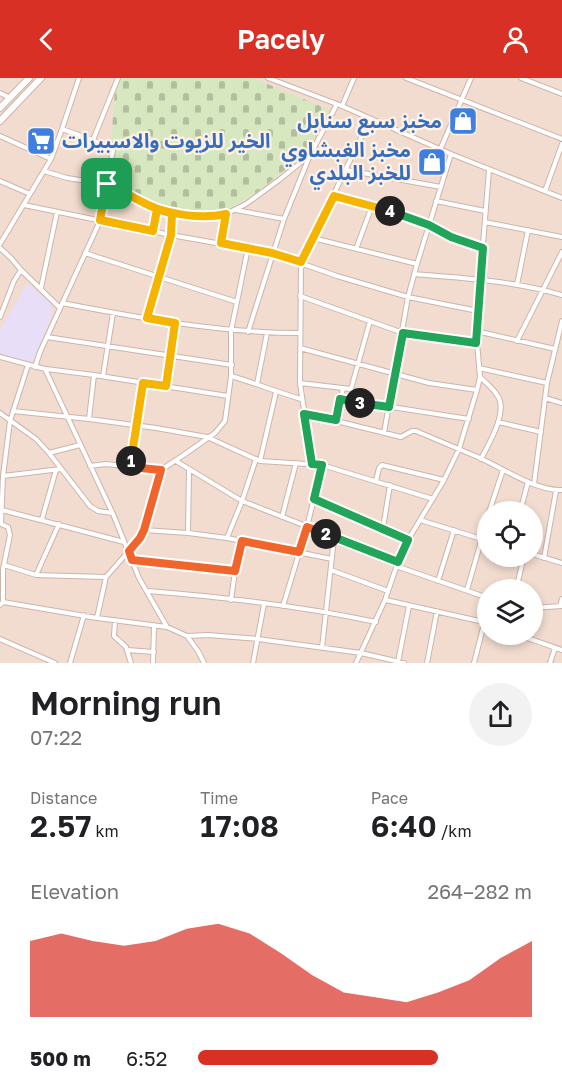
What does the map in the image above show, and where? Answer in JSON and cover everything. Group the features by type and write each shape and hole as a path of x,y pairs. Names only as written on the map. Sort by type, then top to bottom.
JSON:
{"main road":[{"path":"0,108 29,78"},
{"path":"0,122 41,78"}],"street":[{"path":"79,78 51,159 0,246 21,270 61,305 231,331 300,333"},
{"path":"93,140 118,78"},
{"path":"268,78 339,105 440,150 562,198"},
{"path":"248,332 272,253 310,155 354,78"},
{"path":"406,78 562,140"},
{"path":"440,150 471,78"},
{"path":"521,78 562,94"},
{"path":"0,93 10,98"},
{"path":"312,464 300,383 301,262 370,118"},
{"path":"35,367 37,358 100,220 113,151 93,140 62,129"},
{"path":"0,136 51,159"},
{"path":"545,191 562,144"},
{"path":"384,433 408,297 451,154"},
{"path":"44,171 67,178 107,184 157,209 172,213 216,216 226,214 246,204 310,155"},
{"path":"346,170 441,186"},
{"path":"358,661 386,600 397,564 408,540 444,480 459,449 477,390 480,377 476,331 489,170"},
{"path":"0,182 30,194"},
{"path":"334,196 398,213 429,225 451,237 483,248"},
{"path":"436,201 485,211"},
{"path":"24,205 272,253 408,297 478,311"},
{"path":"356,249 372,206"},
{"path":"153,231 157,209"},
{"path":"235,210 284,219"},
{"path":"41,289 57,212"},
{"path":"147,318 171,235 172,213"},
{"path":"221,243 226,214"},
{"path":"485,222 562,237"},
{"path":"518,285 528,230"},
{"path":"313,238 417,264"},
{"path":"90,466 99,464 161,470 225,422 232,365 231,331 248,248"},
{"path":"517,341 562,252"},
{"path":"85,253 237,302"},
{"path":"0,317 14,281 21,270"},
{"path":"414,274 480,279 543,289 562,295"},
{"path":"300,296 403,333 476,343"},
{"path":"103,376 113,313"},
{"path":"300,383 349,389 352,387 370,321"},
{"path":"534,484 547,383 562,321"},
{"path":"166,386 175,323"},
{"path":"476,331 555,349"},
{"path":"257,384 267,333"},
{"path":"47,337 232,365"},
{"path":"300,348 395,375 477,390"},
{"path":"0,357 45,369 228,396"},
{"path":"28,366 10,421 3,476 1,524 8,527 10,536 2,568 2,604 167,627 187,636 208,635 258,639 361,653 401,662 409,606"},
{"path":"478,368 547,383"},
{"path":"45,369 112,513 139,578 167,627"},
{"path":"89,419 94,375"},
{"path":"231,376 301,399"},
{"path":"480,377 494,390 501,402 501,414 481,459"},
{"path":"130,467 143,383"},
{"path":"336,420 343,388"},
{"path":"227,538 258,460 276,392"},
{"path":"545,398 562,403"},
{"path":"340,399 469,419"},
{"path":"13,411 89,419 207,437 258,460 322,465 433,499"},
{"path":"0,413 36,439 90,506 98,511 112,513"},
{"path":"304,414 401,437 416,431 528,482 562,490"},
{"path":"498,422 541,432"},
{"path":"49,453 80,445"},
{"path":"176,461 242,501 438,581 477,594"},
{"path":"282,517 296,463"},
{"path":"283,606 307,527 322,465"},
{"path":"376,481 382,465 444,480"},
{"path":"3,476 58,469"},
{"path":"42,519 58,469"},
{"path":"188,533 189,469"},
{"path":"97,618 106,577 140,538 144,530 161,470"},
{"path":"493,501 503,470"},
{"path":"523,501 528,482"},
{"path":"383,528 390,485"},
{"path":"556,490 544,558 562,563"},
{"path":"314,499 408,540"},
{"path":"2,510 124,542"},
{"path":"420,520 477,537"},
{"path":"36,575 59,524"},
{"path":"144,530 227,538 332,559"},
{"path":"438,581 454,530"},
{"path":"322,648 334,538"},
{"path":"231,600 242,541"},
{"path":"466,590 477,549"},
{"path":"132,560 235,571"},
{"path":"2,568 36,575 106,577"},
{"path":"331,570 388,591"},
{"path":"147,591 283,606 376,622"},
{"path":"543,607 561,606 562,599"},
{"path":"386,600 477,620"},
{"path":"253,663 264,604"},
{"path":"427,663 437,612"},
{"path":"70,663 84,615"},
{"path":"115,620 114,636 128,650 131,663"},
{"path":"153,663 154,626"},
{"path":"187,636 204,663"},
{"path":"0,639 55,663"},
{"path":"543,644 562,650"},
{"path":"474,663 479,645"},
{"path":"550,663 555,648"},
{"path":"128,650 153,652"}],"shaded area":[{"path":"0,78 562,78 562,663 0,663"},
{"path":"27,283 51,303 52,315 32,363 0,353 0,330"}],"green space":[{"path":"122,78 253,78 330,110 307,152 256,193 222,213 161,211 133,195 114,178 115,151 111,144 115,90"}],"place":[{"name":"مخبز سبع سنابل","path":"463,121"},
{"name":"الخير للزيوت والاسبيرات","path":"41,141"},
{"name":"مخبز الغبشاوي للخبز البلدي","path":"432,162"}],"route":[{"path":"107,184 100,220 153,231 157,209 196,216 226,214 221,243 272,253 301,262 334,196 398,213 429,225 451,237 483,248 476,343 403,333 389,407 340,399 336,420 304,414 312,464 322,465 314,499 408,540 398,562 307,527 299,552 242,541 235,571 132,560 129,551 144,530 161,470 130,467 143,383 166,386 171,356 175,323 147,318 171,235 172,213 157,209 107,184"}]}
